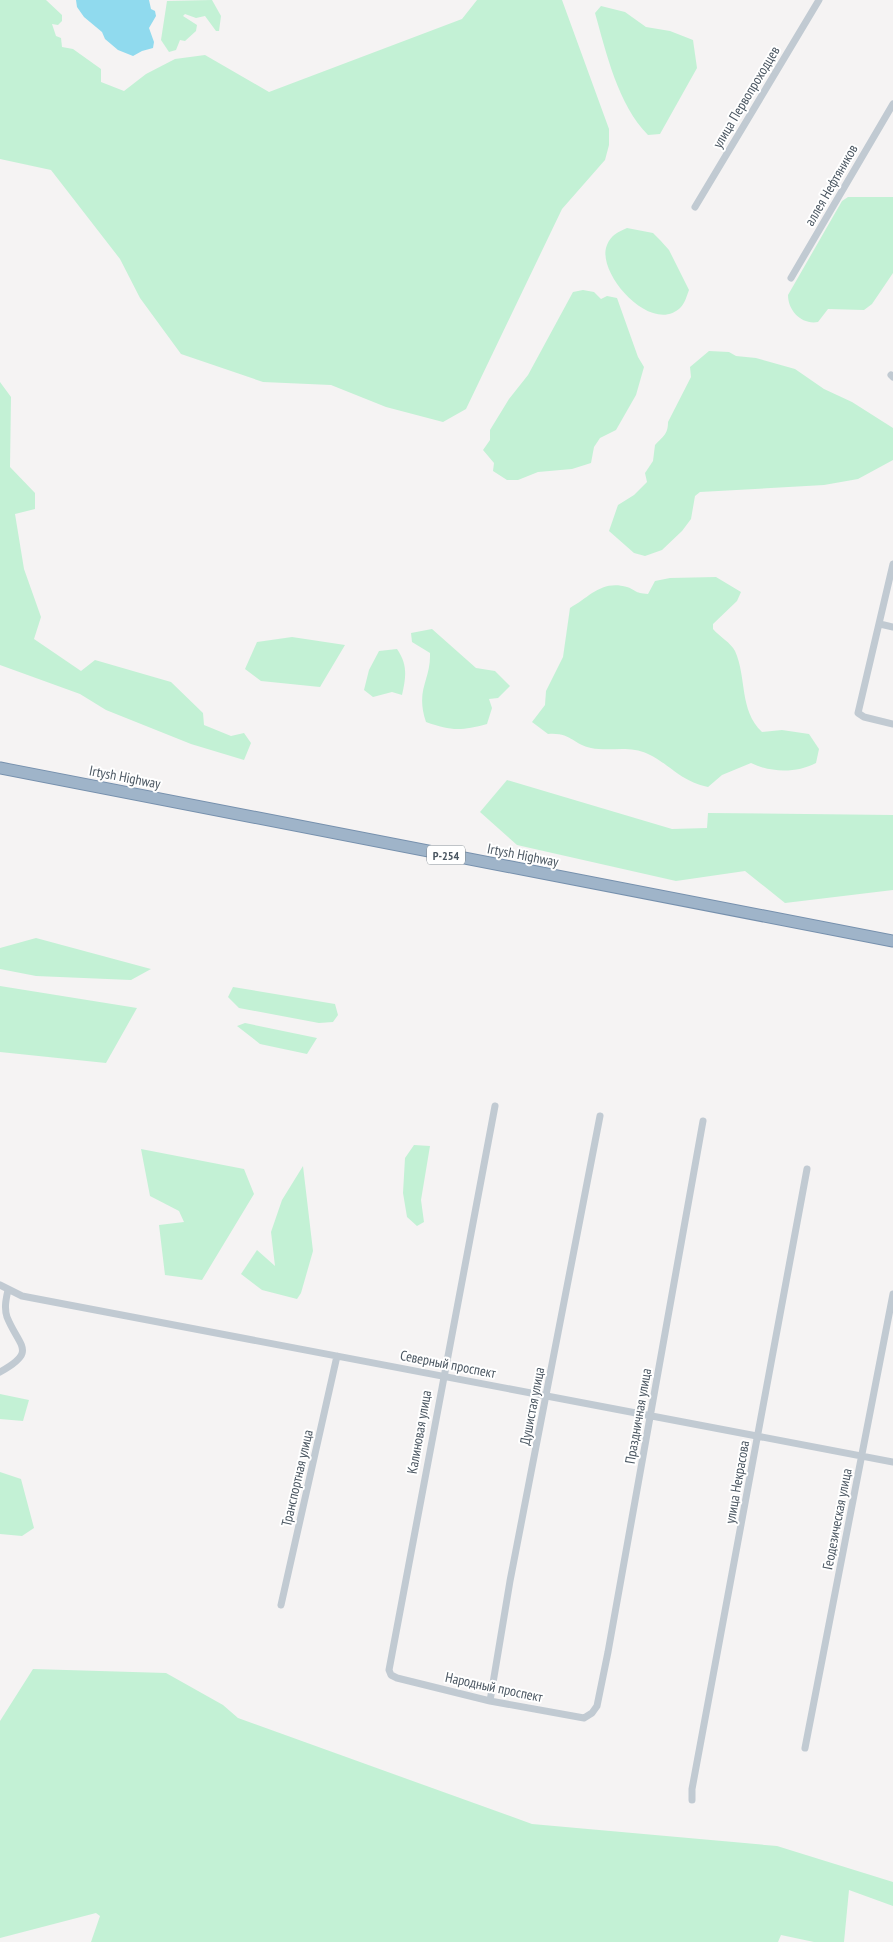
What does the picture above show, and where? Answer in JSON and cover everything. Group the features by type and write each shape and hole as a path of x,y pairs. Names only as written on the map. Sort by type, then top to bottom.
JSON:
{"highway":[{"name":"Irtysh Highway","path":"0,768 893,940"}],"street":[{"name":"улица Первопроходцев","path":"694,207 819,0"},
{"name":"аллея Нефтяников","path":"791,278 893,104"},
{"path":"893,564 858,713 864,717 893,724"},
{"path":"880,624 893,627"},
{"name":"Калиновая улица","path":"391,1675 389,1670 442,1376 495,1106"},
{"name":"Душистая улица","path":"490,1701 510,1581 600,1116"},
{"name":"Праздничная улица","path":"592,1713 597,1706 608,1652 703,1121"},
{"name":"улица Некрасова","path":"692,1800 692,1788 807,1169"},
{"name":"Северный проспект","path":"0,1286 22,1296 893,1462"},
{"path":"0,1372 16,1362 23,1351 24,1345 8,1318 5,1307 8,1290"},
{"name":"Геодезическая улица","path":"805,1748 893,1294"},
{"name":"Транспортная улица","path":"280,1605 337,1356"},
{"name":"Народный проспект","path":"391,1675 490,1701 584,1718 592,1713"}],"green space":[{"path":"0,0 46,0 62,15 62,21 58,25 52,24 56,36 61,38 62,47 73,49 101,69 101,82 124,91 146,74 175,59 205,55 269,92 462,19 477,0 562,0 609,129 609,145 605,160 562,209 466,409 443,422 386,407 331,385 263,382 181,354 140,298 120,259 51,170 0,159"},
{"path":"212,0 221,16 219,31 216,31 205,16 196,18 185,14 183,16 197,25 196,31 185,41 180,40 176,50 169,52 161,40 167,1"},
{"path":"601,6 625,12 646,27 670,31 693,40 697,68 660,134 648,135 629,109 621,93 614,77 595,13"},
{"path":"848,197 893,197 893,273 872,304 864,310 828,309 818,322 801,319 790,306 788,295 842,201"},
{"path":"627,228 653,233 660,240 669,250 689,290 681,307 669,314 656,314 642,308 617,284 609,270 606,257 607,245 613,236"},
{"path":"583,290 594,292 601,299 607,296 617,298 638,357 644,367 636,395 616,430 600,438 594,447 591,463 572,469 538,472 518,480 507,480 493,471 494,463 483,450 490,440 490,430 509,399 528,375 573,292"},
{"path":"709,351 729,352 736,356 756,358 795,369 824,389 852,402 893,428 893,460 858,479 824,485 700,492 695,496 691,519 682,531 662,550 645,556 634,553 609,531 618,505 634,495 647,482 645,473 653,461 655,445 666,433 668,422 691,377 690,367"},
{"path":"0,382 11,397 10,467 35,493 35,509 15,514 24,569 41,617 34,639 81,671 95,660 171,682 203,713 204,725 231,736 244,733 251,743 244,760 191,744 106,710 80,694 0,665"},
{"path":"716,577 741,592 737,601 713,624 713,629 735,651 739,661 750,714 762,732 782,730 809,734 819,749 816,763 801,769 775,770 751,763 722,775 708,787 690,781 656,758 641,751 591,748 562,735 548,734 532,722 545,705 546,691 563,657 570,608 596,591 610,586 618,585 648,594 655,581 670,578"},
{"path":"432,629 476,668 495,671 510,686 498,698 489,699 492,708 487,724 456,729 426,722 422,701 430,663 430,653 412,642 411,633"},
{"path":"292,637 345,645 320,687 261,681 245,669 257,642"},
{"path":"397,649 403,660 405,671 402,695 392,692 373,697 364,690 369,670 379,651"},
{"path":"507,780 672,829 707,828 708,813 893,815 893,890 785,903 745,871 676,881 517,845 480,812"},
{"path":"36,938 151,969 131,980 36,976 0,969 0,948"},
{"path":"0,986 137,1008 106,1063 0,1052"},
{"path":"233,987 335,1004 338,1015 333,1022 319,1023 239,1008 228,997"},
{"path":"245,1023 317,1038 307,1054 260,1044 237,1026"},
{"path":"414,1145 430,1146 421,1200 424,1222 417,1226 407,1217 403,1193 405,1158"},
{"path":"141,1149 244,1169 254,1194 202,1280 165,1275 159,1225 184,1222 179,1211 150,1196"},
{"path":"303,1166 313,1251 301,1293 297,1299 262,1290 241,1274 257,1250 275,1266 271,1232 282,1200"},
{"path":"0,1394 29,1400 23,1421 0,1419"},
{"path":"0,1472 21,1479 34,1528 22,1536 0,1534"},
{"path":"33,1669 166,1673 223,1705 238,1718 532,1824 777,1846 893,1882 893,1906 849,1890 844,1942 814,1942 781,1935 778,1942 91,1942 100,1916 96,1913 0,1938 0,1721"}],"water":[{"path":"76,0 149,0 151,9 155,11 156,16 149,28 154,42 153,48 133,56 118,50 105,39 102,32 84,17 77,7"}]}
